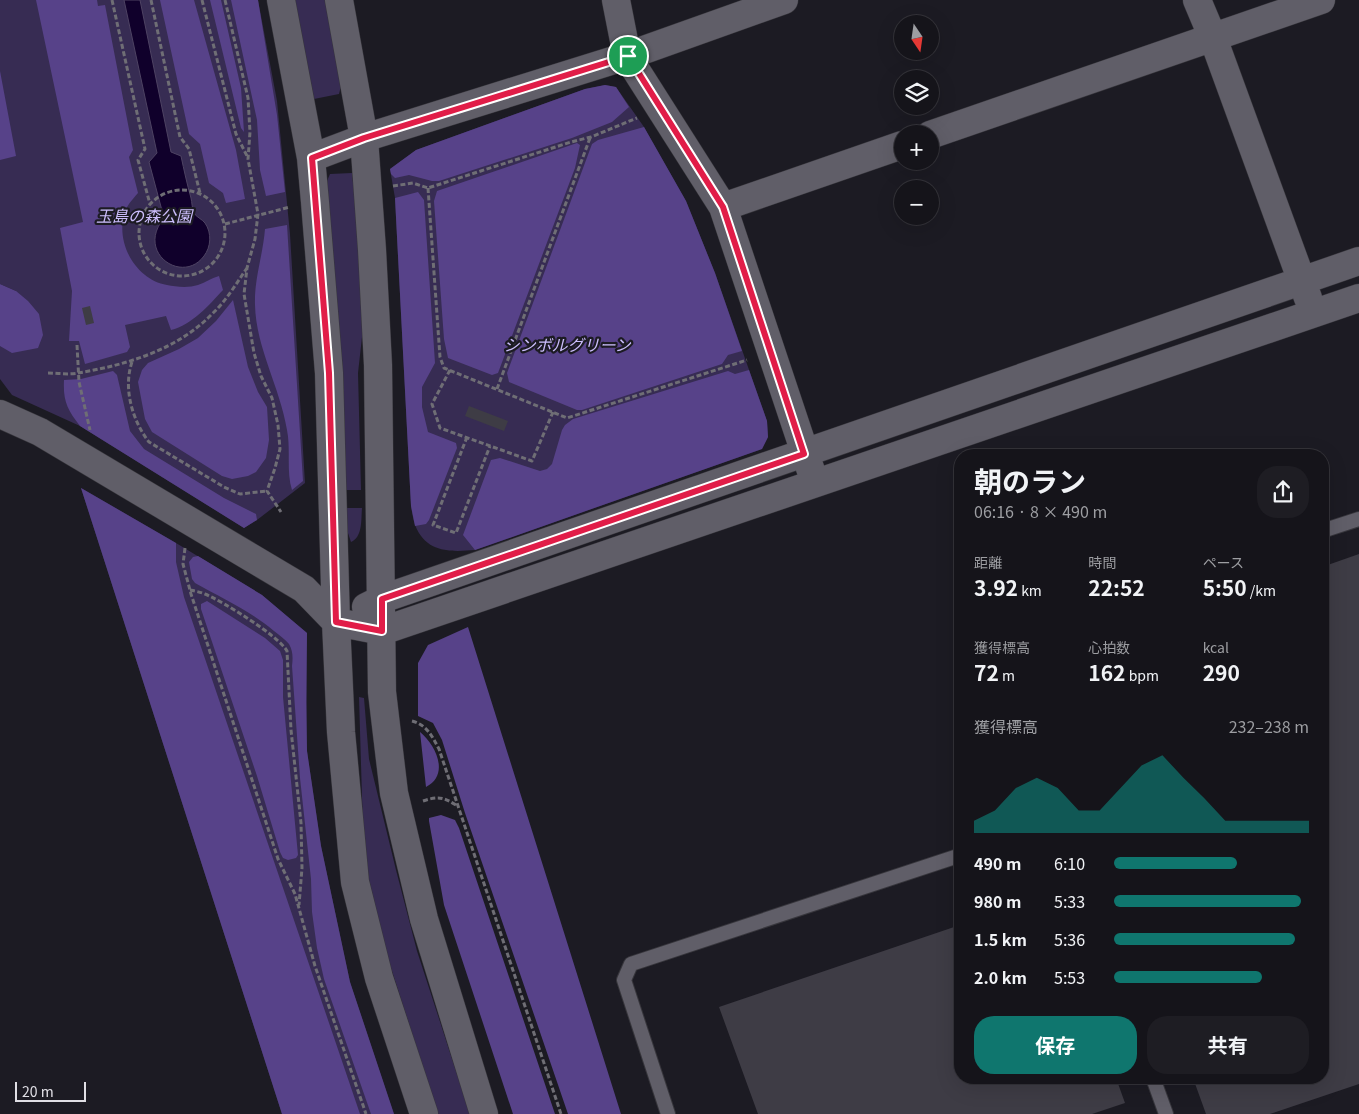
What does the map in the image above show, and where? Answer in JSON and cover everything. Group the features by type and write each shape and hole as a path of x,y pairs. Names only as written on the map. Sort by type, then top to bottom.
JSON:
{"street":[{"path":"282,0 312,158 329,373 341,732 355,882 379,978 424,1114"},
{"path":"339,0 364,138 378,365 382,692 394,793 424,920 484,1114"},
{"path":"616,0 628,56 723,207 815,485"},
{"path":"312,158 364,138 628,56 784,0"},
{"path":"1197,0 1213,38 1314,314"},
{"path":"939,132 1321,0"},
{"path":"723,207 894,148"},
{"path":"336,622 382,599 1359,261"},
{"path":"0,414 40,432 304,589 336,622 382,631 1359,298"}],"lane":[{"path":"1329,529 1359,519"},
{"path":"668,1114 624,980 631,964 954,857"},
{"path":"1155,1084 1166,1114"}],"path":[{"path":"112,0 145,149 138,160 150,205"},
{"path":"151,0 180,137 189,148 200,193"},
{"path":"202,0 236,134 248,158"},
{"path":"226,0 248,98 250,132 248,158 258,214 255,240 247,268 244,294 254,353 261,376 272,398 278,425 280,449 267,491"},
{"path":"388,188 413,183 428,188 562,144 590,137 659,106"},
{"path":"497,390 590,137"},
{"path":"428,188 440,357 444,368 567,418 726,366 772,353"},
{"path":"189,190 200,193 212,200 220,211 225,224 226,238 222,251 215,262 204,271 191,276 177,276 162,272 151,263 142,251 139,236 140,222 147,208 158,196 170,191 189,190"},
{"path":"225,224 258,214 315,202"},
{"path":"48,373 79,373 132,361 162,349 188,334 212,314 247,268"},
{"path":"77,345 79,382 90,430"},
{"path":"132,361 127,375 129,394 136,422 149,442 224,487 240,494 267,491"},
{"path":"450,370 432,404 440,428 532,460 553,412"},
{"path":"466,437 433,525 456,533 490,446"},
{"path":"267,491 281,512"},
{"path":"185,548 183,564 189,590 278,859 295,894 315,966 366,1114"},
{"path":"189,590 205,594 239,614 272,635 284,645 287,652 291,730 300,824 302,868 299,908"},
{"path":"412,721 420,723 430,732 439,749 561,1114"},
{"path":"421,801 444,798 457,806"}],"green space":[{"name":"玉島の森公園","path":"0,0 258,0 277,101 290,234 305,483 244,528 80,426 12,395 0,379 0,344 16,291 0,284"},
{"path":"36,0 97,0 98,6 105,5 133,150 129,157 138,193 126,209 122,226 126,249 131,259 138,269 156,282 191,287 219,276 223,290 200,314 186,324 171,330 166,316 125,325 130,347 127,352 85,364 79,341 69,341 72,291 60,228 83,222"},
{"path":"160,0 194,0 236,150 245,199 226,203 223,193 209,183 200,144 189,134"},
{"path":"210,0 221,0 241,88 244,132 241,128"},
{"path":"231,0 258,0 277,115 285,192 266,196 260,170 257,120"},
{"path":"295,0 325,0 341,86 339,94 314,99"},
{"path":"0,71 16,156 0,160"},
{"name":"シンボルグリーン","path":"605,85 616,87 644,127 686,201 715,273 767,421 768,437 762,449 475,550 457,551 440,549 432,546 420,534 415,525 411,506 395,198 390,169 416,150 585,89"},
{"path":"605,85 616,87 629,107 612,122 572,138 439,181 409,175 395,178 391,174 390,169 416,150 585,89"},
{"path":"644,127 686,201 715,273 742,351 728,355 722,364 582,410 577,410 509,382 507,373 592,144 598,140"},
{"path":"577,143 580,145 575,168 498,373 492,375 448,358 444,339 434,201 437,191"},
{"path":"352,173 366,301 358,373 361,490 344,490 327,181 330,174"},
{"path":"418,192 424,200 435,363 422,387 422,407 428,432 456,443 457,448 429,520 426,524 415,526 411,506 395,198"},
{"path":"287,225 303,481 292,490 289,475 289,445 284,414 259,337 255,305 265,229"},
{"path":"0,284 16,291 39,314 43,335 38,348 12,353 0,346"},
{"path":"233,300 248,367 258,392 267,407 269,440 266,458 256,472 248,476 232,479 222,476 152,432 145,419 138,382 142,370 148,363 198,338 216,321"},
{"path":"749,370 767,421 768,437 762,449 475,550 463,535 491,460 500,458 540,471 547,469 552,464 562,430 573,419 728,371 735,374"},
{"path":"113,371 117,375 130,431 144,449 224,498 256,514 257,520 244,528 80,426 67,404 64,394 64,380 81,379"},
{"path":"81,488 262,595 307,633 307,751 321,846 350,982 394,1114 282,1114"},
{"path":"81,488 176,543 176,562 184,597 360,1114 282,1114"},
{"path":"346,508 362,508 358,536 351,542 345,524"},
{"path":"198,556 262,595 307,633 307,751 321,846 350,982 394,1114 371,1114 324,979 317,948 300,778 291,649 284,639 255,617 195,583 192,579 189,562 193,557"},
{"path":"207,601 265,638 280,651 283,660 283,697 298,855 296,858 288,860 283,858 280,852 257,776 201,609 201,604"},
{"path":"468,627 621,1114 568,1114 465,813 442,740 433,723 418,716 418,663 428,645"},
{"path":"359,697 364,698 369,759 417,951 470,1114 438,1114 389,962 369,880 363,831"},
{"path":"420,732 431,744 438,760 439,768 433,782 426,787"},
{"path":"441,815 455,820 459,828 555,1114 513,1114 444,905 429,821 429,818"}],"shaded area":[{"path":"124,0 140,0 171,152 181,156 193,211 205,223 210,235 209,244 204,256 195,264 185,267 174,266 165,261 158,253 155,243 157,231 164,218 149,162 157,153"}],"building":[{"path":"90,306 94,323 86,325 82,308"},
{"path":"469,406 508,421 504,431 465,416"},
{"path":"1359,554 1359,1084 1270,1114 1206,1114 1195,1084 1329,1084 1329,565"},
{"path":"954,927 954,1084 1118,1084 1125,1103 1092,1114 758,1114 719,1007"}],"route":[{"path":"628,56 723,207 804,454 382,599 382,631 336,622 329,373 312,158 364,138 628,56"}]}
